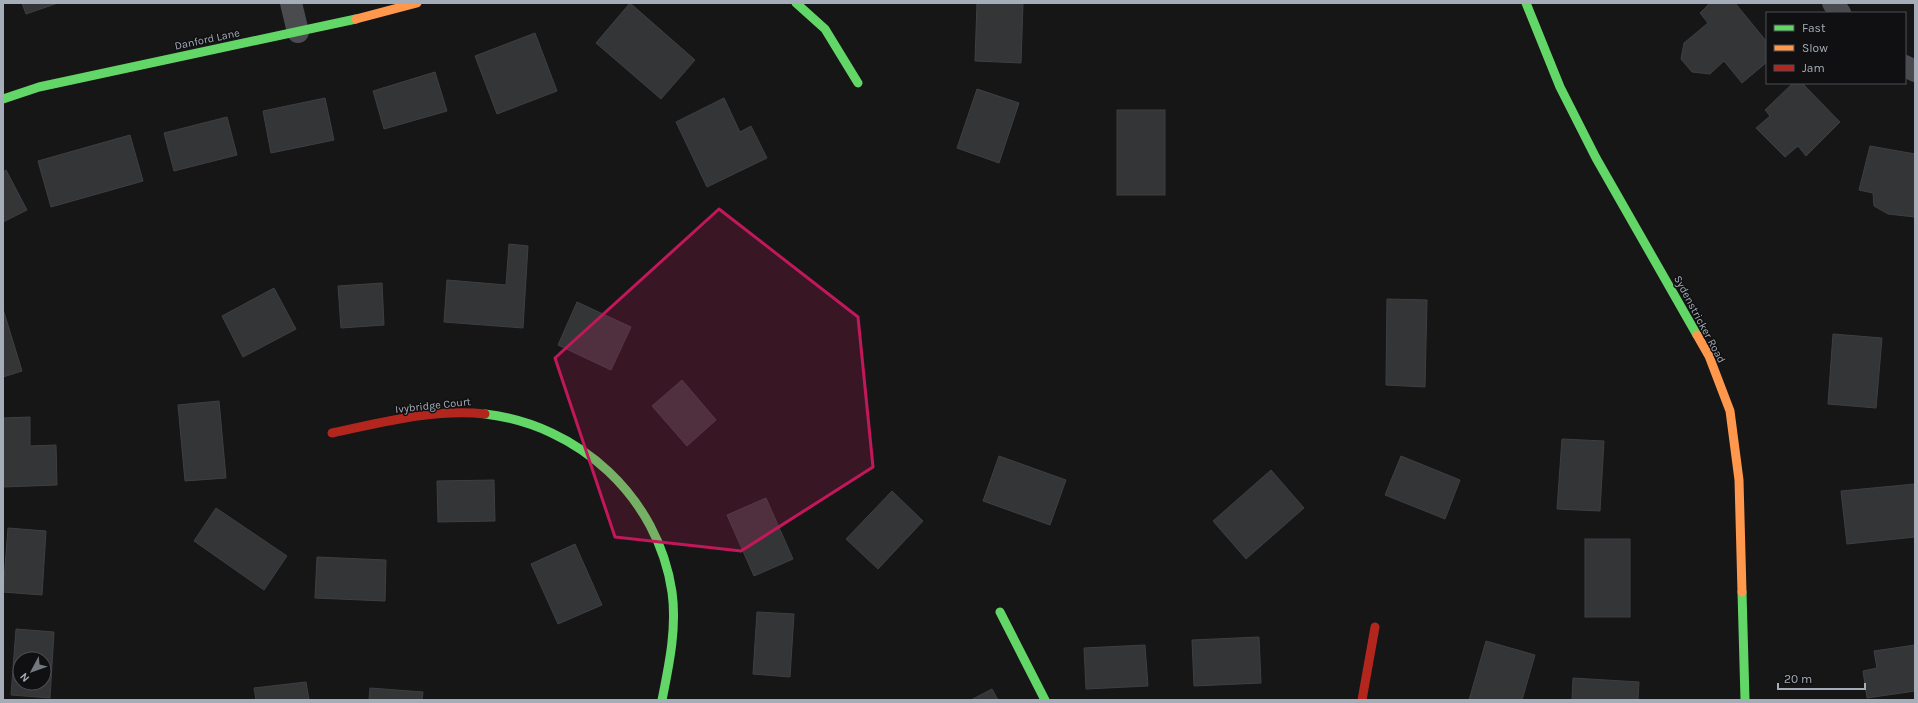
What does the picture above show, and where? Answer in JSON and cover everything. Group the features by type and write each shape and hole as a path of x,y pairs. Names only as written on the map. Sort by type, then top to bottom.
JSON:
{"street":[{"path":"291,3 298,32"},
{"name":"Danford Lane","path":"3,99 40,87 298,32 365,17 417,3"},
{"path":"796,3 825,29 858,83"},
{"name":"Sydenstricker Road","path":"1526,3 1560,87 1596,158 1709,356 1730,411 1739,480 1745,700"},
{"path":"1833,3 1839,12"},
{"path":"1906,67 1915,72"},
{"name":"Ivybridge Court","path":"332,433 414,417 466,411 502,415 542,427 579,446 596,458 624,486 650,524 663,556 672,591 674,627 662,700"},
{"path":"1000,612 1045,700"},
{"path":"1362,700 1375,627"}],"highlighted area":[{"path":"719,209 858,317 873,467 741,551 615,537 555,358"}],"building":[{"path":"22,3 58,3 26,14"},
{"path":"630,3 695,60 661,99 596,43"},
{"path":"977,3 1023,3 1021,63 975,61"},
{"path":"1710,3 1735,3 1766,41 1766,63 1742,83 1724,61 1710,74 1692,72 1681,59 1684,43 1708,23 1700,13"},
{"path":"535,33 557,91 497,114 475,56"},
{"path":"435,72 447,111 384,129 373,91"},
{"path":"1792,84 1803,84 1840,122 1806,156 1798,146 1785,157 1756,128 1770,116 1765,110"},
{"path":"977,89 1019,103 999,163 957,148"},
{"path":"325,98 334,140 271,153 263,111"},
{"path":"724,98 740,132 751,126 767,158 707,187 676,122"},
{"path":"1117,110 1165,110 1165,195 1117,195"},
{"path":"227,117 237,155 174,171 164,133"},
{"path":"130,135 143,181 51,207 38,161"},
{"path":"1870,146 1915,154 1915,217 1888,214 1874,206 1873,193 1859,190"},
{"path":"6,170 27,210 3,222 3,172"},
{"path":"509,244 528,246 523,328 444,322 447,280 506,285"},
{"path":"382,283 384,325 341,328 338,286"},
{"path":"274,288 296,329 243,357 222,316"},
{"path":"1387,299 1427,300 1425,387 1386,385"},
{"path":"577,302 631,327 611,370 558,345"},
{"path":"3,309 22,371 3,377"},
{"path":"1833,334 1882,338 1876,408 1828,404"},
{"path":"682,380 716,420 687,446 652,406"},
{"path":"219,401 226,478 185,481 178,405"},
{"path":"30,417 30,446 56,445 57,485 3,487 3,418"},
{"path":"1562,439 1604,441 1600,511 1557,509"},
{"path":"999,456 1066,480 1050,525 983,501"},
{"path":"1401,456 1460,480 1445,519 1385,495"},
{"path":"1271,470 1304,508 1246,559 1213,521"},
{"path":"494,480 495,521 438,522 437,481"},
{"path":"1915,484 1915,537 1847,544 1841,491"},
{"path":"892,491 923,521 878,569 846,539"},
{"path":"766,498 793,559 754,576 727,515"},
{"path":"216,508 287,556 264,590 194,541"},
{"path":"8,528 46,531 42,595 3,592"},
{"path":"1585,539 1630,539 1630,617 1585,617"},
{"path":"575,544 602,605 558,624 531,564"},
{"path":"317,557 386,560 385,601 315,598"},
{"path":"757,612 794,614 790,677 753,674"},
{"path":"16,629 54,632 52,665 52,651 14,651"},
{"path":"1259,637 1261,683 1194,686 1192,640"},
{"path":"1486,641 1535,655 1522,700 1469,700"},
{"path":"1145,645 1148,686 1086,689 1084,648"},
{"path":"1915,645 1915,691 1867,698 1863,671 1877,668 1874,651"},
{"path":"1573,678 1639,682 1638,700 1572,700"},
{"path":"12,682 12,691 50,691 50,698 11,695"},
{"path":"306,682 309,700 256,700 254,688"},
{"path":"370,688 423,692 422,700 369,700"},
{"path":"992,689 998,700 971,700"}],"traffic: fast":[{"path":"796,3 825,29 858,83"},
{"path":"1526,3 1560,87 1596,158 1697,335"},
{"path":"3,99 39,87 356,19"},
{"path":"485,414 519,421 552,433 582,450 608,472 631,497 650,526 664,558 672,592 674,619 672,646 662,700"},
{"path":"1742,592 1745,700"},
{"path":"1000,612 1045,700"}],"traffic: slow":[{"path":"356,19 417,3"},
{"path":"1697,335 1709,356 1730,411 1739,480 1742,592"}],"traffic: jam":[{"path":"332,433 389,421 428,415 447,413 485,414"},
{"path":"1362,700 1375,627"}]}
